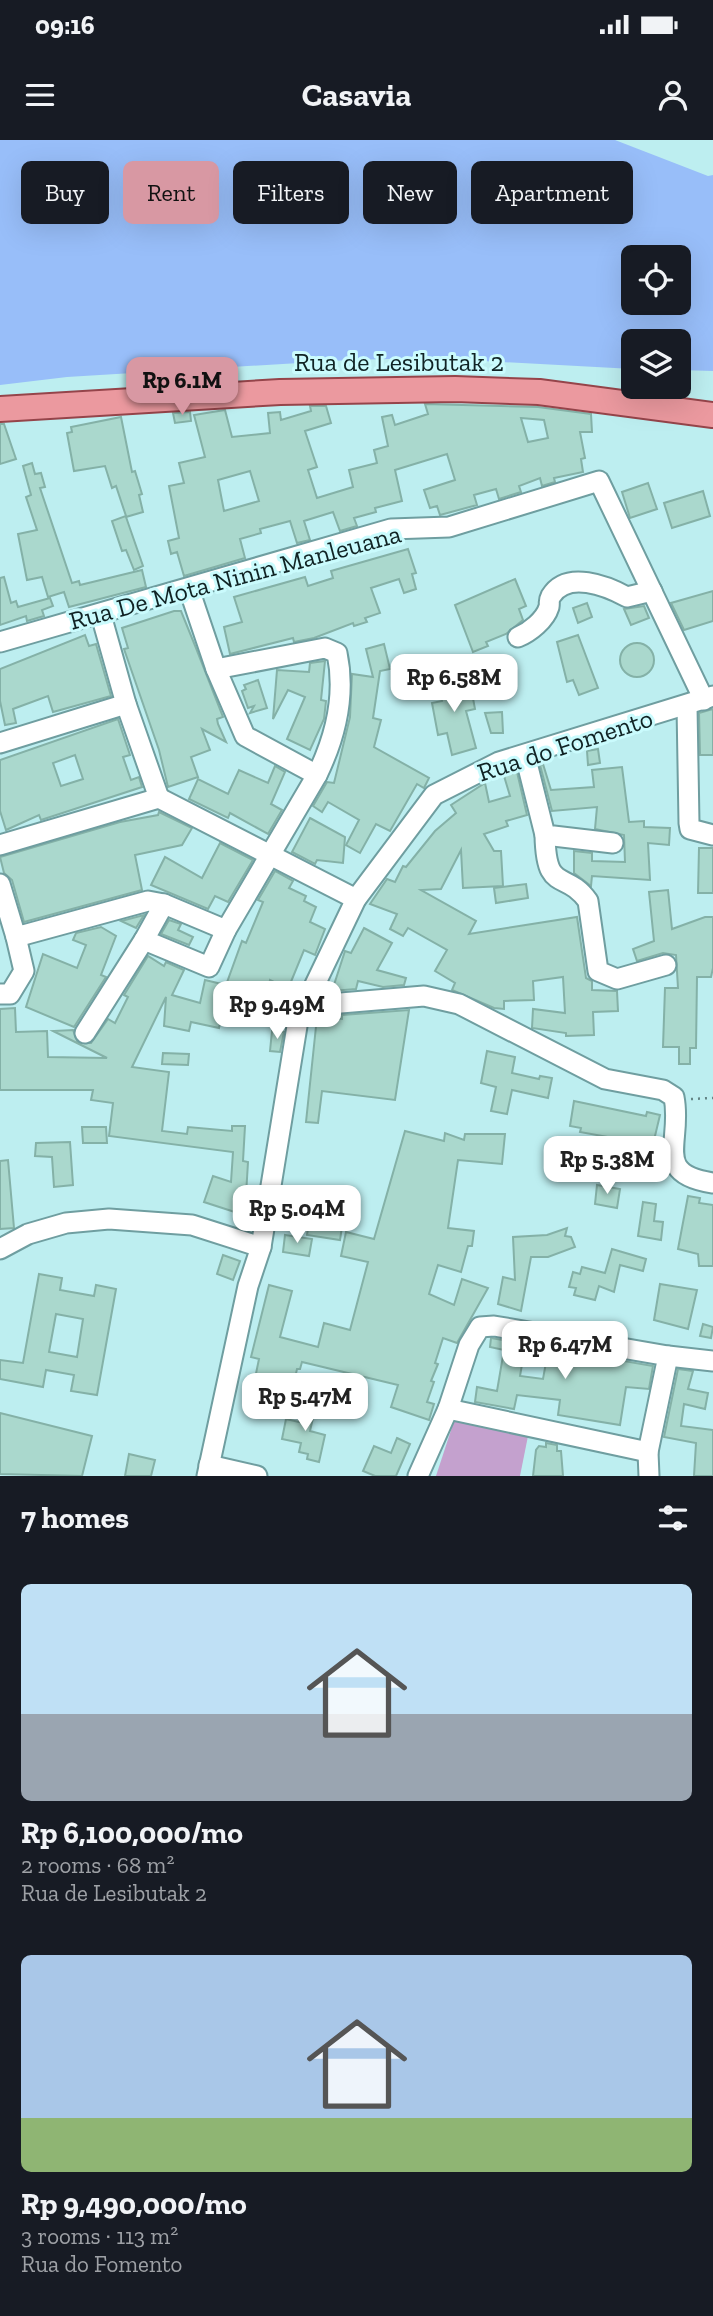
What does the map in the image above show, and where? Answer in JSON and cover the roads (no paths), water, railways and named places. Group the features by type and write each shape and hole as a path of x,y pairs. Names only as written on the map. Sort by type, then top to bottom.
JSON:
{"main road":[{"name":"Rua de Lesibutak 2","path":"0,409 280,392 455,388 539,392 713,415"}],"street":[{"name":"Rua De Mota Ninin Manleuana","path":"0,642 101,615 391,529 449,527 599,481 701,701"},
{"path":"518,637 530,632 548,610 550,598 557,589 584,581 605,585 627,597 652,591"},
{"path":"190,589 216,669 245,736 317,775"},
{"path":"101,615 126,704 159,799"},
{"path":"144,940 209,967 226,930 317,775 333,741 341,689 337,653 325,648 216,669"},
{"path":"701,701 689,823 690,829 713,835"},
{"name":"Rua do Fomento","path":"208,1470 248,1286 261,1247 298,1020 356,899 434,795 499,762 701,701"},
{"path":"0,744 126,704"},
{"path":"525,755 545,835 545,856 552,874 559,882 582,892 589,901 598,971 617,979 666,965"},
{"path":"0,845 159,799 356,899"},
{"path":"545,835 613,843"},
{"path":"0,884 24,971 10,994 0,994"},
{"path":"16,937 148,901 164,904 226,930"},
{"path":"85,1033 164,904"},
{"path":"305,1006 424,996 459,1004 605,1079 663,1090 674,1097 677,1113 673,1159 677,1170 688,1180 713,1183"},
{"path":"0,1250 28,1234 66,1223 109,1219 192,1226 261,1247"},
{"path":"418,1476 448,1409 469,1345 480,1327 494,1326 668,1356 713,1361"},
{"path":"649,1476 648,1452 668,1356"},
{"path":"448,1409 648,1452"},
{"path":"208,1470 257,1476"}],"water":[{"path":"0,140 615,140 708,176 713,175 713,371 691,370 691,329 621,329 621,368 428,358 349,360 67,377 0,385"}]}
